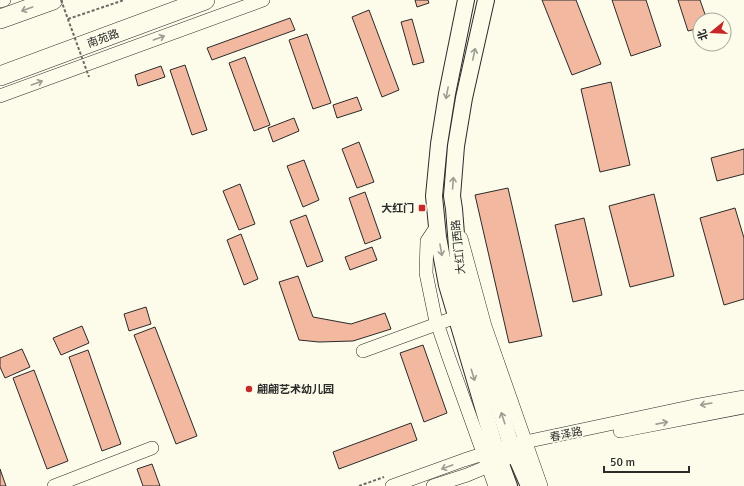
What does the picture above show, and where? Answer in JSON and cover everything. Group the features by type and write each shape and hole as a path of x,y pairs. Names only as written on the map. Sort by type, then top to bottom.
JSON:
{"highway":[{"path":"0,19 53,0"},
{"name":"南苑路","path":"0,76 205,0"}],"main road":[{"name":"大红门西路","path":"466,0 447,94 439,144 434,196 437,226 447,285 492,458 509,486"},
{"name":"大红门西路","path":"486,0 464,98 456,146 452,196 459,272 471,318 520,448 529,486"}],"street":[{"path":"0,1 4,0"},
{"path":"0,96 263,0"},
{"path":"437,226 427,241 426,273 438,324 492,458 495,486"},
{"path":"363,351 456,317"},
{"name":"春泽路","path":"392,486 492,458 520,448 694,406 744,397"},
{"name":"春泽路","path":"520,448 533,447 744,407"},
{"path":"54,486 152,448"},
{"path":"520,448 541,486"},
{"name":"春泽路","path":"433,486 492,458"}],"path":[{"path":"61,0 89,77"},
{"path":"68,19 124,0"}],"building":[{"path":"415,0 428,0 429,3 417,7"},
{"path":"542,0 576,0 601,64 572,75"},
{"path":"612,0 646,0 661,46 631,56"},
{"path":"678,0 700,0 704,12 692,12 692,30 688,31"},
{"path":"369,10 399,90 382,97 352,17"},
{"path":"290,18 295,30 212,60 207,48"},
{"path":"412,19 424,62 413,65 401,22"},
{"path":"307,34 331,103 313,109 289,40"},
{"path":"245,57 270,125 254,131 229,63"},
{"path":"185,65 207,130 192,135 170,70"},
{"path":"161,66 165,77 138,86 135,75"},
{"path":"611,82 630,165 600,172 581,89"},
{"path":"357,97 362,110 337,118 333,105"},
{"path":"294,118 299,131 273,142 268,128"},
{"path":"359,142 374,182 357,188 342,149"},
{"path":"744,149 744,174 717,181 711,158"},
{"path":"304,160 319,200 303,207 287,166"},
{"path":"240,184 255,224 239,230 223,191"},
{"path":"508,188 542,336 509,343 475,195"},
{"path":"365,192 381,238 365,244 349,198"},
{"path":"654,194 674,276 630,287 609,206"},
{"path":"735,208 744,238 744,299 724,305 700,218"},
{"path":"306,215 323,261 307,267 290,221"},
{"path":"584,218 602,295 573,302 555,225"},
{"path":"241,234 258,279 244,285 227,240"},
{"path":"372,247 377,260 350,270 345,257"},
{"path":"298,276 313,317 351,324 385,313 391,329 353,341 319,342 299,340 279,282"},
{"path":"146,307 151,324 129,331 124,314"},
{"path":"82,326 89,343 61,355 53,338"},
{"path":"155,327 197,436 176,444 134,335"},
{"path":"423,345 447,413 424,422 400,353"},
{"path":"22,349 30,367 5,378 0,367 0,358"},
{"path":"88,350 121,444 102,451 69,357"},
{"path":"34,370 68,461 47,469 13,378"},
{"path":"411,423 417,440 339,469 333,452"},
{"path":"152,464 160,486 143,486 137,469"},
{"path":"0,469 6,486 0,486"}],"place":[{"name":"大红门","path":"422,208"},
{"name":"翩翩艺术幼儿园","path":"249,389"}]}
